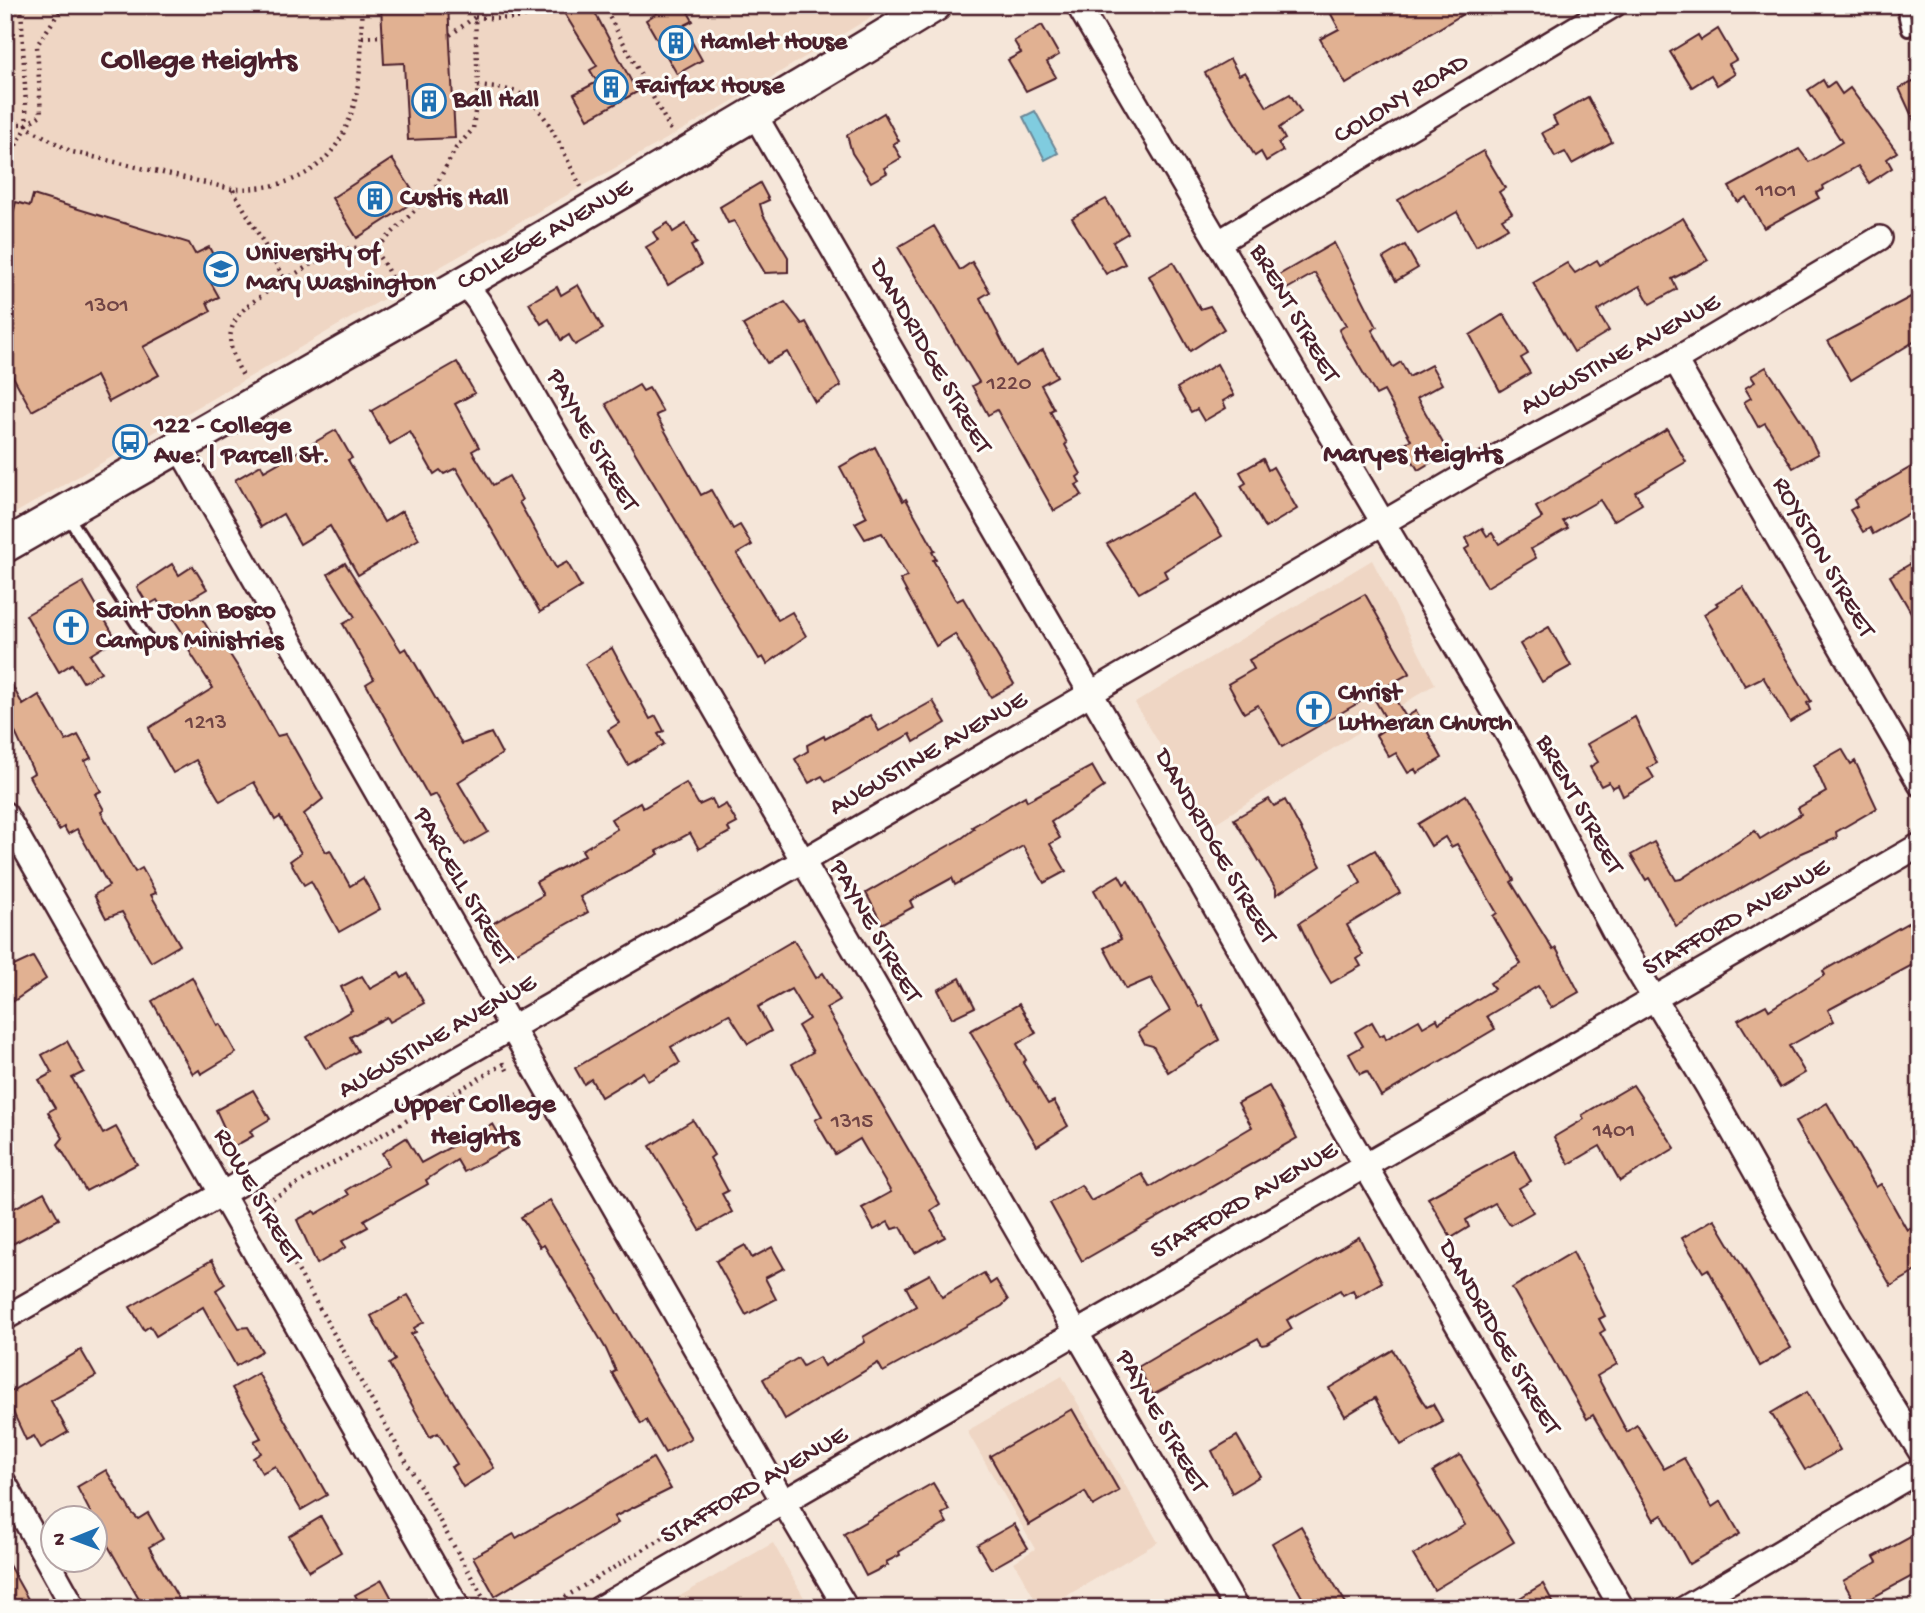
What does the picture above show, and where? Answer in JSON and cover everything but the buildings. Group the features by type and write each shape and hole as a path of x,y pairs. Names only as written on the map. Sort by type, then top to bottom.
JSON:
{"street":[{"name":"COLLEGE AVENUE","path":"5,546 465,284 755,115 936,5"},
{"name":"BRENT STREET","path":"1078,5 1219,242 1381,524 1527,767 1613,930 1655,998 1837,1317 1920,1451"},
{"name":"COLONY ROAD","path":"1219,242 1614,5"},
{"name":"DANDRIDGE STREET","path":"755,115 1622,1608"},
{"name":"AUGUSTINE AVENUE","path":"5,1318 801,862 1491,460 1675,360 1880,238"},
{"name":"PAYNE STREET","path":"465,284 479,302 801,862 1236,1608"},
{"name":"ROYSTON STREET","path":"1675,360 1920,784"},
{"name":"PARCELL STREET","path":"178,447 783,1503 846,1608"},
{"name":"ROWE STREET","path":"5,814 458,1608"},
{"name":"STAFFORD AVENUE","path":"600,1608 1920,845"},
{"path":"1685,1608 1920,1470"},
{"path":"5,1484 74,1608"}],"lane":[{"path":"1902,5 1908,30"},
{"path":"65,511 149,642"}],"path":[{"path":"21,5 27,125"},
{"path":"5,163 27,125 41,115 37,45 64,5"},
{"path":"5,124 27,125 72,152 232,189 292,182 312,172 331,154 352,111 358,92 362,37 361,5"},
{"path":"450,35 475,17 504,20 531,16 550,5"},
{"path":"603,5 673,134"},
{"path":"373,252 432,193 456,148 473,129 478,86 475,17"},
{"path":"362,37 383,36"},
{"path":"478,86 512,91 527,98 542,116 581,188"},
{"path":"232,189 285,280"},
{"path":"246,381 229,346 230,330 245,307 285,280 337,251 359,247 373,252 398,291"},
{"path":"489,1608 261,1205 504,1064 511,1076"},
{"path":"547,1608 751,1485 744,1473"}],"shaded area":[{"name":"University of Mary Washington","path":"5,5 891,5 714,112 380,301 5,519"},
{"path":"1372,560 1435,684 1209,827 1135,703"},
{"path":"1062,1376 1158,1542 1046,1608 1040,1608 1014,1562 1035,1549 967,1431"},
{"path":"773,1543 810,1608 659,1608"}],"water":[{"path":"1035,111 1058,153 1045,160 1023,117"}],"place":[{"name":"Hamlet House","path":"676,43"},
{"name":"Fairfax House","path":"611,87"},
{"name":"Ball Hall","path":"429,101"},
{"name":"Custis Hall","path":"375,199"},
{"name":"University of Mary Washington","path":"221,269"},
{"name":"122 - College Ave. | Parcell St.","path":"130,442"},
{"name":"Saint John Bosco Campus Ministries","path":"71,627"},
{"name":"Christ Lutheran Church","path":"1314,709"}],"district":[{"name":"College Heights","path":"199,62"},
{"name":"Maryes Heights","path":"1413,455"},
{"name":"Upper College Heights","path":"475,1121"}]}
